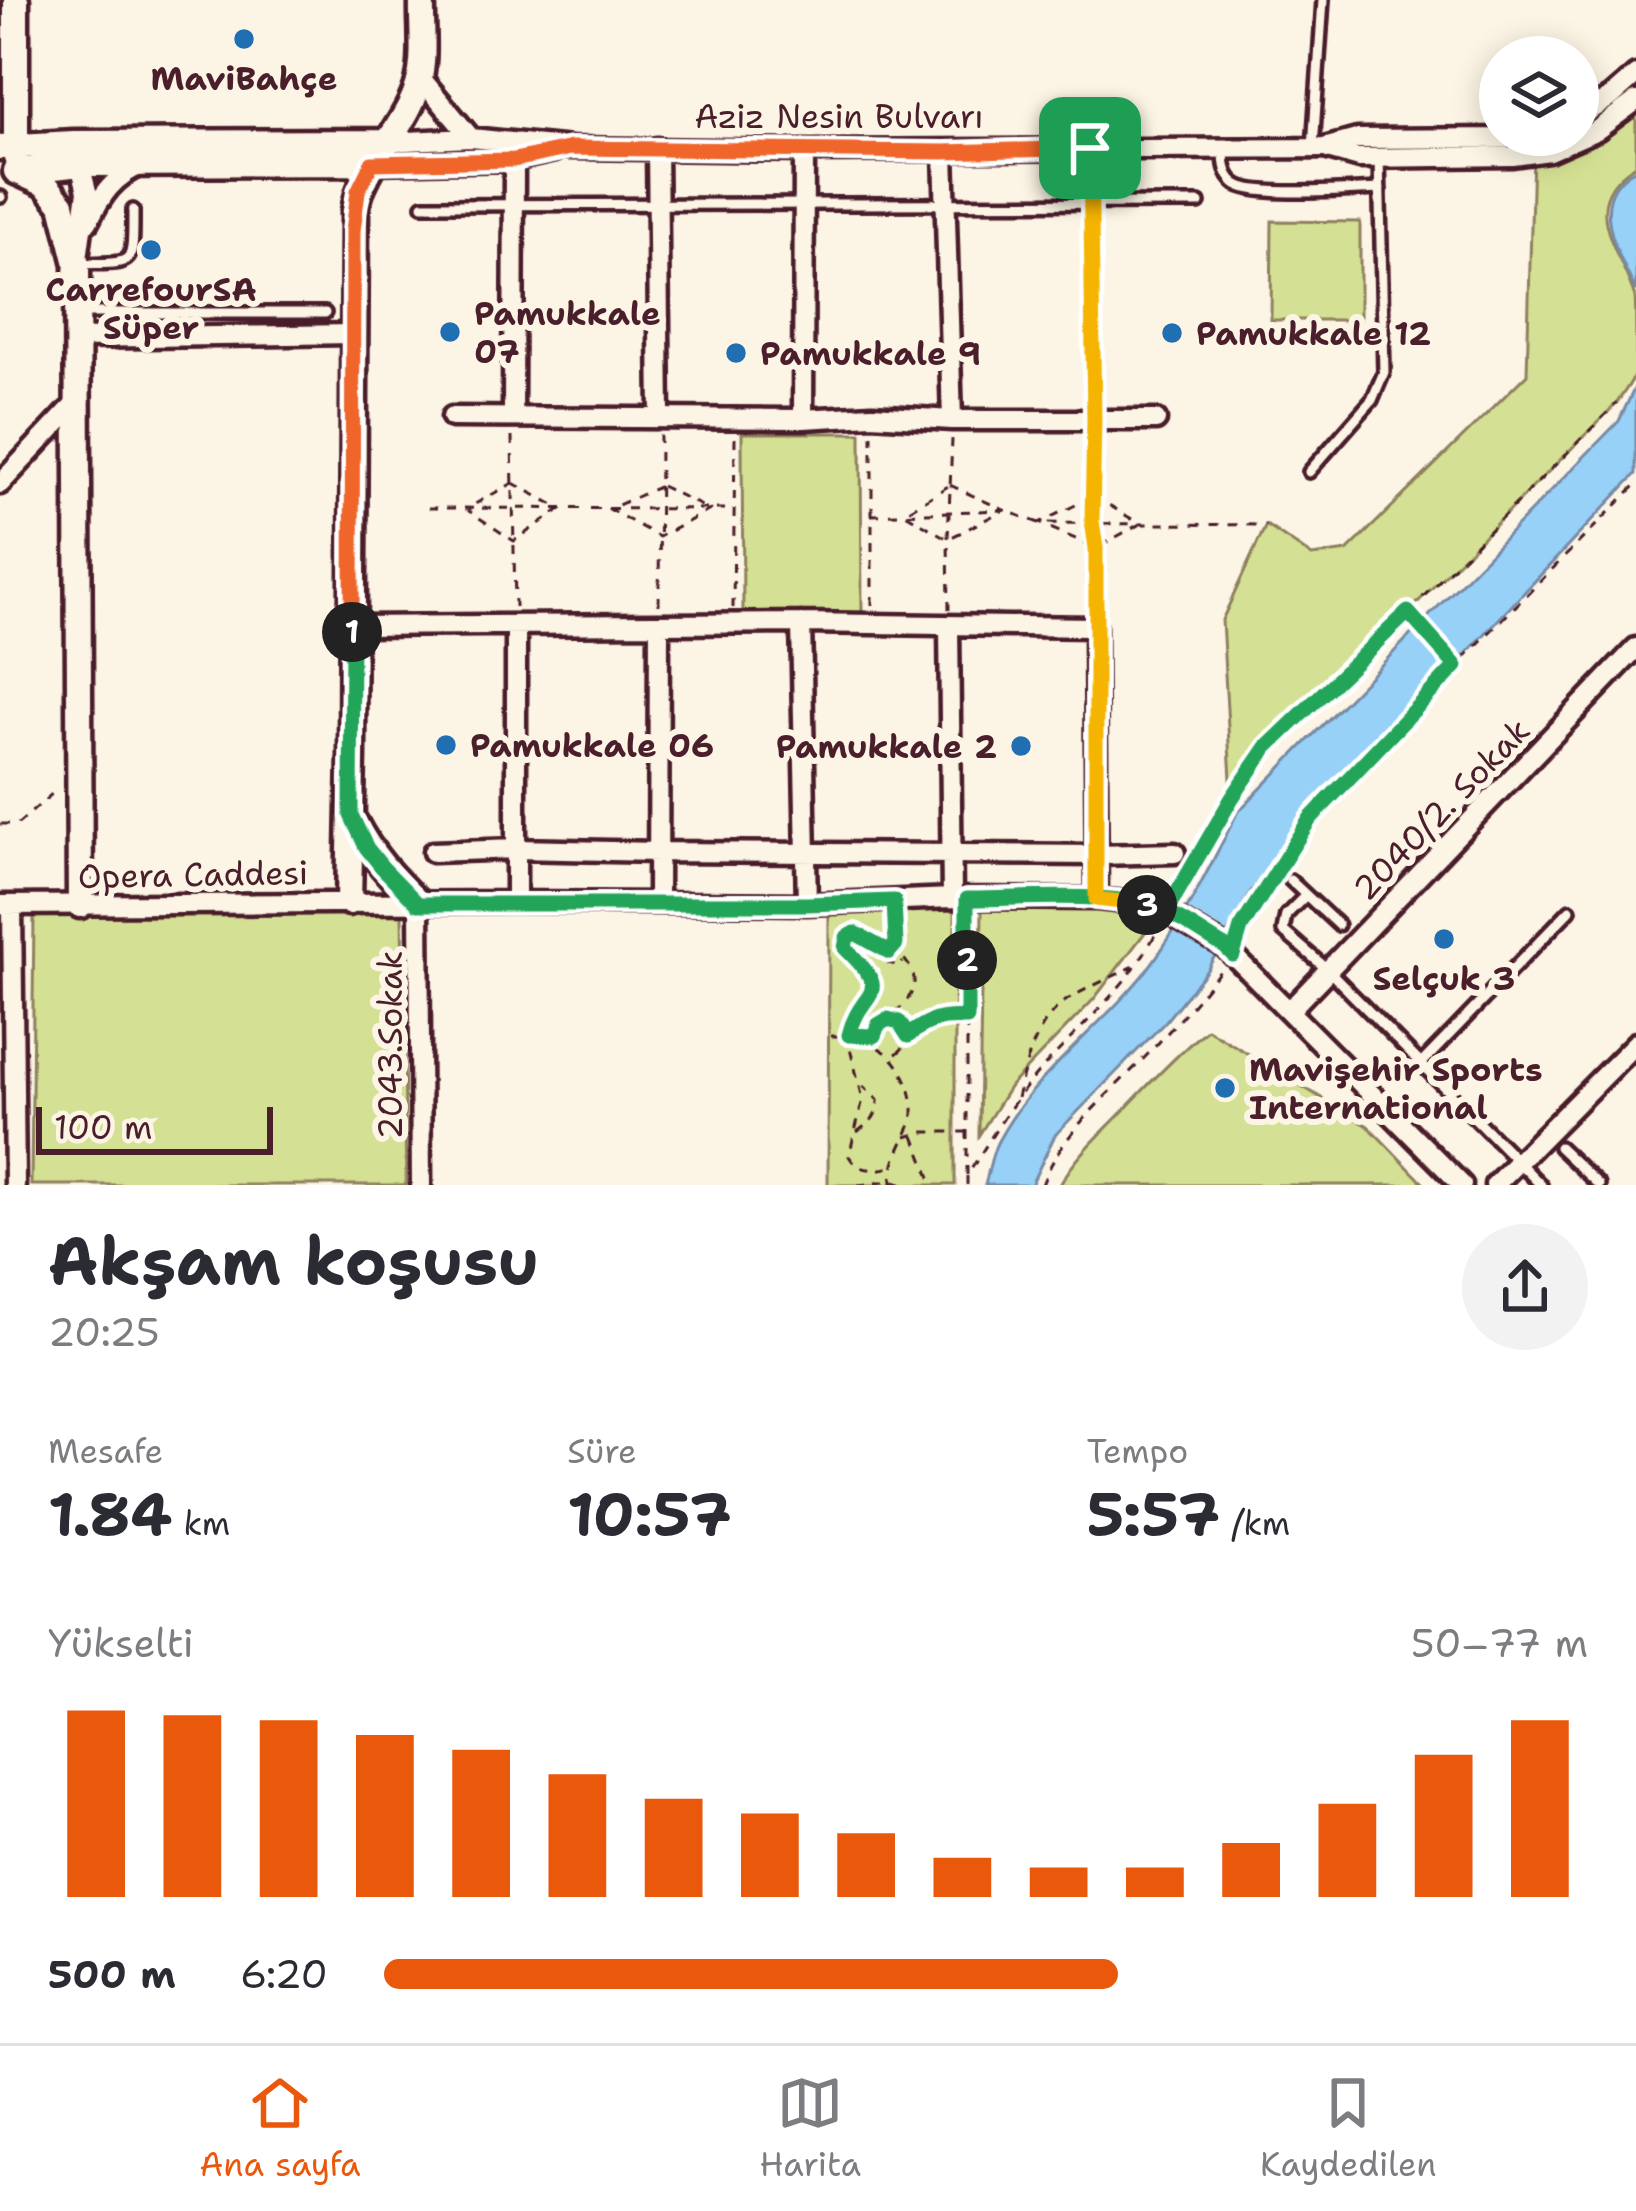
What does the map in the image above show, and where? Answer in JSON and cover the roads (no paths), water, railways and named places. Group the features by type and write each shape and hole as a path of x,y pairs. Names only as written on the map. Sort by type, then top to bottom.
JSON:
{"street":[{"path":"16,0 16,80 8,159 45,184 62,204 77,264"},
{"path":"349,902 355,212 358,191 414,100 421,78 422,0"},
{"path":"1599,104 1636,75"},
{"path":"421,78 471,138"},
{"path":"0,108 16,80"},
{"name":"Aziz Nesin Bulvarı","path":"77,154 145,164 379,153 471,138 571,148 944,152 1224,147 1318,148 1360,158 1513,156 1549,151 1597,130 1636,101"},
{"name":"Aziz Nesin Bulvarı","path":"1318,148 1357,139 1479,138"},
{"name":"Aziz Nesin Bulvarı","path":"8,159 77,154 379,153 514,160 571,148"},
{"path":"657,148 660,416"},
{"path":"803,418 805,151"},
{"path":"944,152 952,420"},
{"path":"77,154 87,191 77,264 80,905"},
{"path":"513,417 514,160"},
{"path":"83,231 111,184 145,164"},
{"path":"78,326 353,334"},
{"path":"0,484 78,401"},
{"path":"452,417 872,415 1156,420"},
{"path":"352,626 801,622 1095,627 1096,899"},
{"path":"801,622 807,904"},
{"path":"658,903 659,625"},
{"path":"515,626 516,902"},
{"path":"949,626 951,853 959,899"},
{"name":"2040/2. Sokak","path":"1289,1011 1636,648"},
{"path":"351,815 366,847 418,904"},
{"path":"434,852 516,848 1175,853"},
{"name":"Opera Caddesi","path":"6,905 807,904 959,899 1096,899 1144,904 1229,951 1462,1185"},
{"name":"2043.Sokak","path":"418,904 421,1185"},
{"path":"6,905 10,1178"},
{"path":"1495,1185 1636,1043"}],"lane":[{"path":"1318,148 1323,0"},
{"path":"1224,147 1229,177 1248,190 1380,189"},
{"path":"1309,472 1366,408 1384,372 1379,158"},
{"path":"423,205 1199,203"},
{"path":"77,264 128,259 133,251 133,210"},
{"path":"78,326 325,313"},
{"path":"1290,880 1338,925"},
{"path":"1306,895 1286,915 1283,931 1328,970 1541,1185"},
{"path":"1421,1064 1570,910"},
{"path":"1559,1147 1599,1185"}],"water":[{"path":"1636,169 1636,291 1614,243 1608,209 1620,180"},
{"path":"1636,385 1636,474 1310,819 1293,846 1251,891 1207,970 1165,1022 1055,1135 1031,1185 985,1185 996,1146 1013,1116 1150,966 1186,911 1237,813 1619,421"}],"place":[{"name":"MaviBahçe","path":"244,39"},
{"name":"CarrefourSA Süper","path":"151,250"},
{"name":"Pamukkale 07","path":"450,332"},
{"name":"Pamukkale 12","path":"1172,333"},
{"name":"Pamukkale 9","path":"736,353"},
{"name":"Pamukkale 06","path":"446,745"},
{"name":"Pamukkale 2","path":"1021,746"},
{"name":"Selçuk 3","path":"1444,939"},
{"name":"Mavişehir Sports International","path":"1225,1088"}]}
